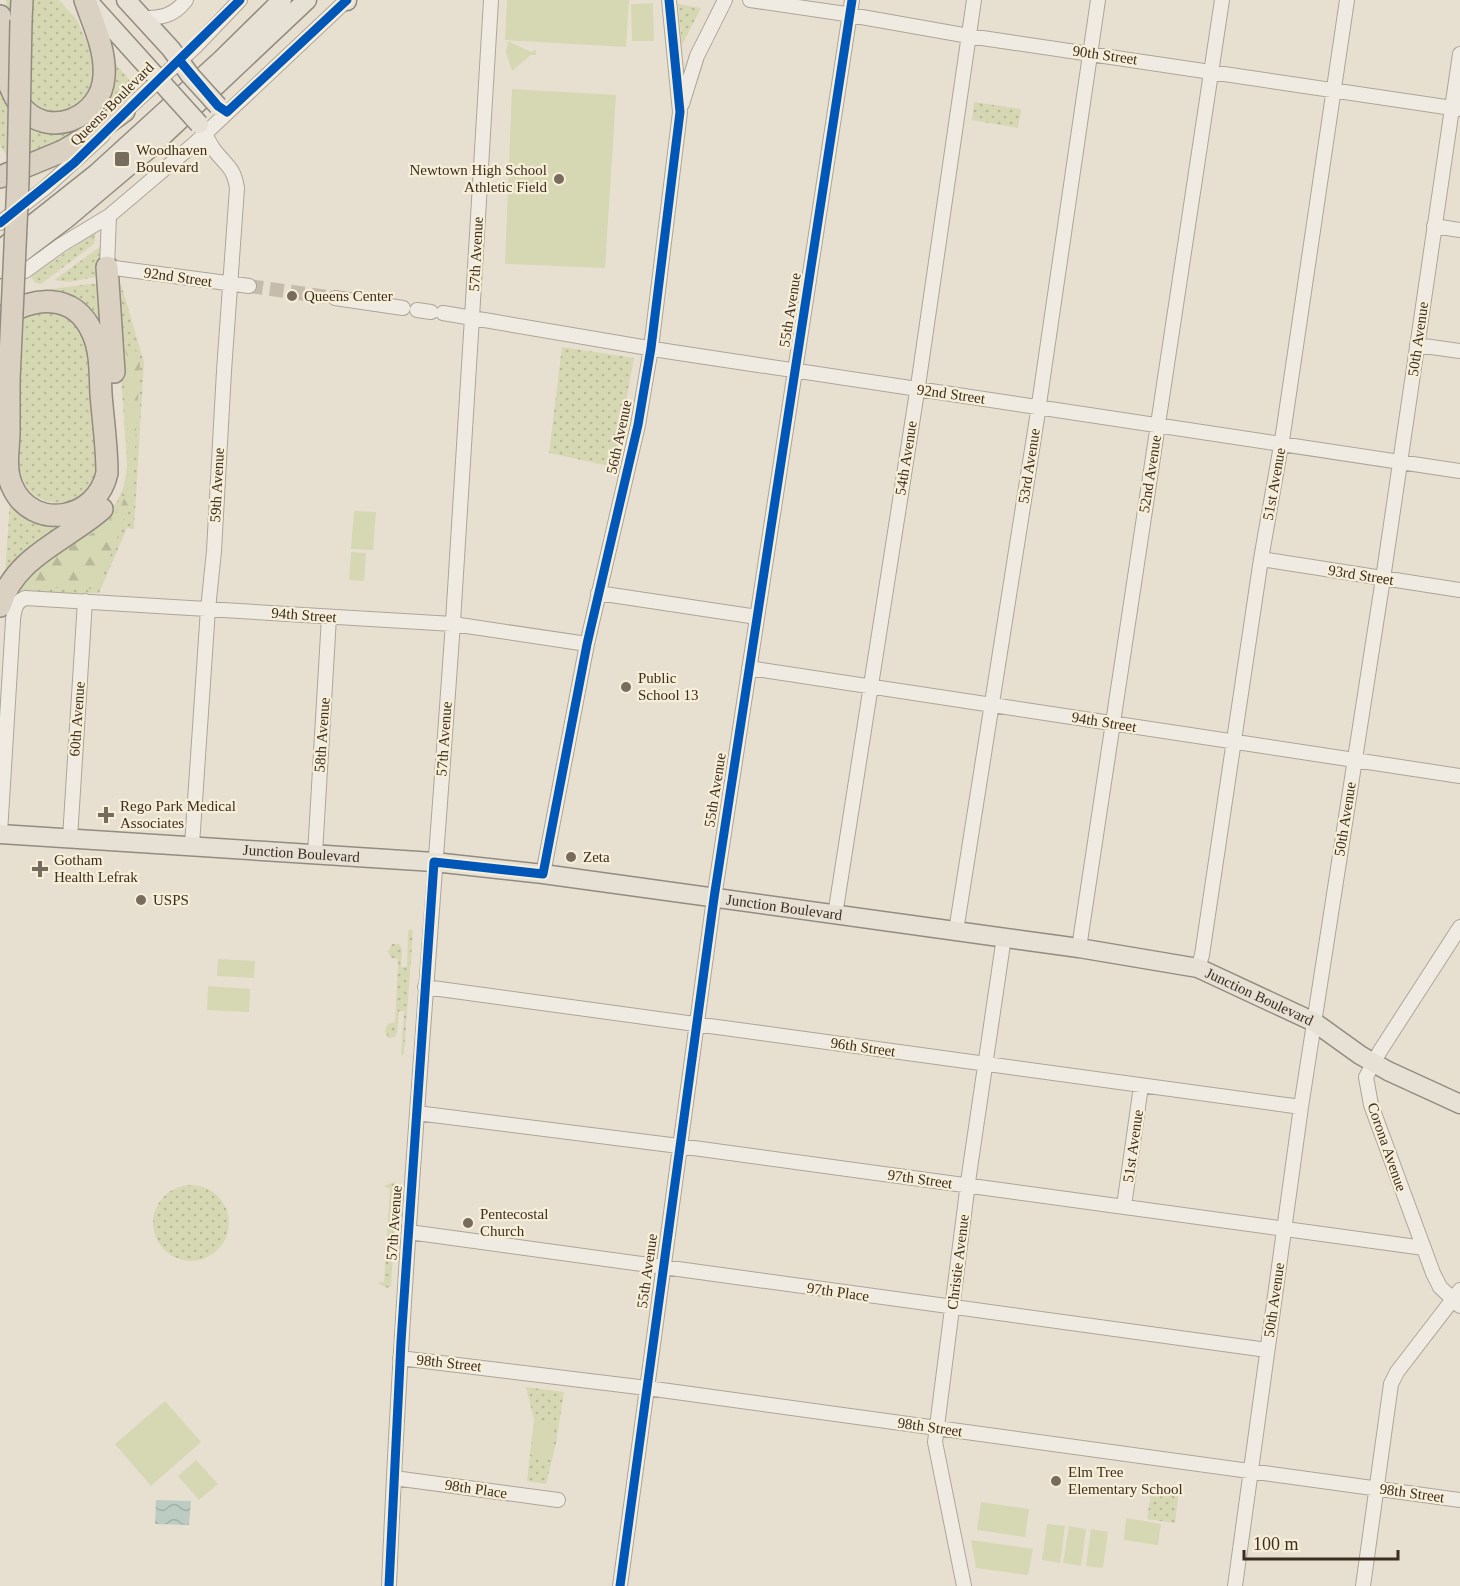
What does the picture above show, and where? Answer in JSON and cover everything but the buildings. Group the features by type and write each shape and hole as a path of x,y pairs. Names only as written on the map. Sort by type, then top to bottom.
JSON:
{"highway":[{"path":"0,319 22,305 38,301 52,301 65,305 80,315 94,336 99,357 107,473 98,495 84,508 67,515 49,514 32,508 15,492 9,477 7,461 9,391 18,192 22,0"},
{"path":"0,16 4,65 16,99 32,116 49,121 65,122 88,111 99,97 104,82 103,56 86,0"},
{"path":"0,177 63,151 124,111"},
{"path":"10,603 7,588 17,573 102,509 114,492 117,483 120,456 107,267"},
{"path":"0,480 3,431 9,391"}],"main road":[{"path":"86,0 202,129"},
{"path":"126,0 190,75 223,109"},
{"path":"0,250 97,173 221,60 282,0"},
{"path":"2,281 66,219 149,149 307,0"},
{"name":"Junction Boulevard","path":"0,834 434,862 543,874 1079,948 1198,968 1314,1022 1374,1063 1460,1104"}],"street":[{"path":"143,18 157,18 170,14 186,0"},
{"name":"Queens Boulevard","path":"0,223 74,163 124,111 240,0"},
{"path":"25,271 61,244 109,216 223,109 347,0"},
{"name":"57th Avenue","path":"389,1586 400,1359 434,862 453,624 491,0"},
{"name":"56th Avenue","path":"543,874 587,644 638,425 651,348 680,112 669,0"},
{"path":"680,112 697,56 725,0"},
{"name":"90th Street","path":"750,0 969,36 1456,108"},
{"name":"55th Avenue","path":"620,1586 714,898 852,0"},
{"name":"54th Avenue","path":"835,915 917,389 974,0"},
{"name":"53rd Avenue","path":"956,931 1038,407 1098,0"},
{"name":"52nd Avenue","path":"1079,948 1222,0"},
{"name":"51st Avenue","path":"1198,968 1202,955 1261,559 1281,445 1347,0"},
{"name":"50th Avenue","path":"1235,1586 1301,1107 1434,226 1456,108 1460,54"},
{"name":"59th Avenue","path":"192,845 214,551 237,188 231,168 213,150 202,129"},
{"path":"107,267 109,216"},
{"path":"1434,226 1460,230"},
{"name":"92nd Street","path":"107,267 249,286"},
{"name":"92nd Street","path":"335,298 472,317 651,348 1460,471"},
{"path":"1417,345 1460,351"},
{"name":"93rd Street","path":"1261,559 1460,590"},
{"path":"598,593 757,617"},
{"name":"94th Street","path":"10,603 28,598 453,624 587,644"},
{"name":"60th Avenue","path":"70,838 85,601"},
{"path":"0,834 13,620 16,607 10,603"},
{"name":"58th Avenue","path":"315,854 329,617"},
{"name":"94th Street","path":"749,668 1460,776"},
{"name":"Corona Avenue","path":"1457,1299 1440,1287 1424,1248 1371,1105 1366,1077 1460,927"},
{"name":"Christie Avenue","path":"964,1586 935,1442 968,1185 1004,938"},
{"name":"96th Street","path":"425,987 1301,1107"},
{"name":"51st Avenue","path":"1124,1206 1142,1086"},
{"name":"97th Street","path":"417,1113 679,1146 1424,1248"},
{"name":"97th Place","path":"409,1232 1267,1350"},
{"path":"1363,1586 1391,1384 1402,1366 1457,1299"},
{"name":"98th Street","path":"400,1359 647,1388 1460,1500"},
{"name":"98th Place","path":"394,1478 558,1500"}],"green space":[{"path":"6,0 59,0 77,20 101,74 87,107 58,116 34,107 11,58"},
{"path":"507,0 629,0 626,47 505,40"},
{"path":"653,3 654,41 632,41 631,4"},
{"path":"678,4 701,8 682,45"},
{"path":"508,41 531,52 536,50 536,55 531,55 512,71 506,52"},
{"path":"110,57 135,86 88,132 13,166 0,145 0,82 17,109 76,126"},
{"name":"Newtown High School Athletic Field","path":"512,89 616,95 605,268 505,264"},
{"path":"974,102 1021,109 1018,128 972,120"},
{"path":"96,232 94,244 41,284 35,283 31,276"},
{"path":"101,246 100,276 69,282 54,280"},
{"path":"98,283 105,336 68,299 51,289"},
{"path":"115,284 121,284 144,362 134,529 127,528 99,593 17,593 13,591 19,580 102,518 117,502 124,486 127,466"},
{"path":"33,307 68,311 92,342 104,453 92,494 70,506 69,502 47,501 32,493 23,480 19,462 17,442 20,358 17,318"},
{"path":"133,345 140,363 132,497 99,586 95,589 30,589 29,580 43,564 94,532 120,509 128,488 128,364 125,348"},
{"path":"562,347 634,358 614,467 549,453"},
{"path":"10,499 77,518 16,559 16,566 5,575"},
{"path":"354,511 376,512 373,550 351,549"},
{"path":"351,552 366,553 364,581 349,580"},
{"path":"411,929 413,932 404,1053 401,1056 404,1011 399,1011 395,1037 388,1038 385,1031 388,1024 395,1022 398,963 398,959 391,958 388,952 392,944 399,944 402,949 401,967 407,967 408,931"},
{"path":"218,959 255,961 254,978 217,976"},
{"path":"208,986 250,989 249,1012 207,1010"},
{"path":"394,1182 397,1185 391,1286 388,1288 377,1283 384,1282 390,1189 384,1186"},
{"path":"191,1185 205,1188 218,1196 226,1209 229,1223 226,1237 218,1250 205,1258 191,1261 177,1258 164,1250 156,1237 153,1223 156,1209 164,1196 177,1188"},
{"path":"526,1387 564,1392 556,1443 546,1484 527,1481 534,1420"},
{"path":"165,1401 201,1442 151,1486 115,1444"},
{"path":"536,1422 555,1425 550,1458 531,1455"},
{"path":"196,1460 218,1484 199,1500 178,1476"},
{"path":"1152,1486 1179,1490 1175,1523 1147,1519"},
{"path":"981,1502 1029,1509 1025,1537 977,1530"},
{"path":"1126,1518 1161,1524 1158,1545 1124,1540"},
{"path":"1047,1524 1065,1526 1060,1563 1042,1560"},
{"path":"1069,1526 1086,1529 1081,1566 1063,1563"},
{"path":"1091,1529 1108,1532 1103,1568 1086,1566"},
{"path":"971,1540 1033,1549 1028,1575 976,1568"}],"water":[{"path":"156,1500 191,1501 189,1525 155,1524"}],"tunnel":[{"path":"249,286 335,298"}],"cycle path":[{"path":"0,223 74,163 240,0"},
{"path":"179,60 218,106 227,112 347,0"},
{"path":"389,1586 401,1342 434,862 543,874 587,644 638,425 651,348 680,112 669,0"},
{"path":"620,1586 714,898 852,0"}],"place":[{"name":"Woodhaven Boulevard","path":"122,159"},
{"name":"Newtown High School Athletic Field","path":"559,179"},
{"name":"Queens Center","path":"292,296"},
{"name":"Public School 13","path":"626,687"},
{"name":"Rego Park Medical Associates","path":"106,815"},
{"name":"Zeta","path":"571,857"},
{"name":"Gotham Health Lefrak","path":"40,869"},
{"name":"USPS","path":"141,900"},
{"name":"Pentecostal Church","path":"468,1223"},
{"name":"Elm Tree Elementary School","path":"1056,1481"}]}
